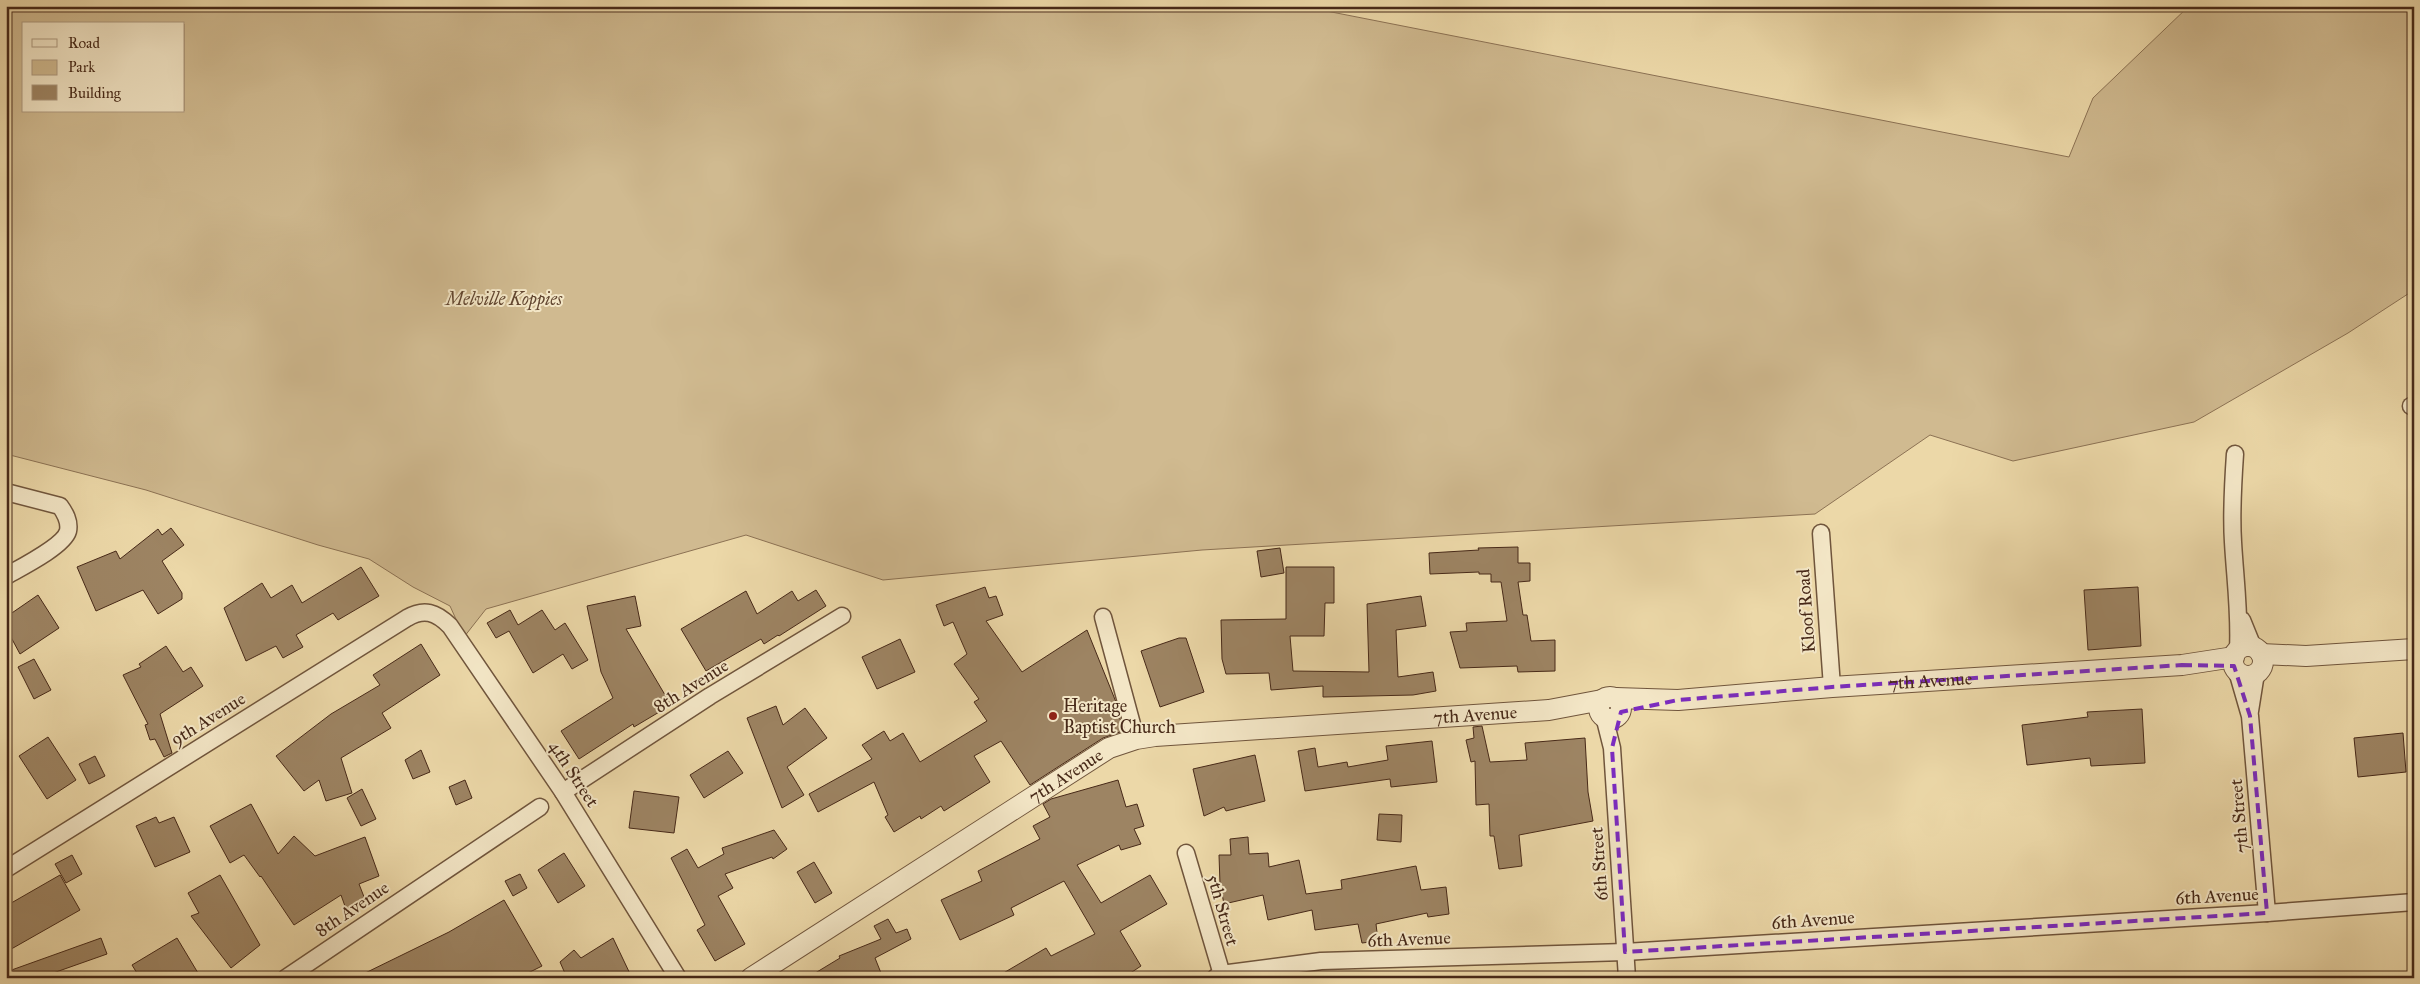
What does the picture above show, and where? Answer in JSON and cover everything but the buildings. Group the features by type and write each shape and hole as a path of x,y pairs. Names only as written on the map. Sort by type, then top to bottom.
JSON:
{"street":[{"name":"7th Street","path":"2235,454 2232,497 2233,541 2247,660 2267,913"},
{"path":"6,492 60,506 68,522 68,532 62,541 6,576"},
{"name":"Kloof Road","path":"1821,533 1832,687"},
{"name":"9th Avenue","path":"6,869 417,612 433,613"},
{"name":"4th Street","path":"433,613 450,626 563,792 677,974"},
{"name":"8th Avenue","path":"563,792 710,696 842,616"},
{"path":"1103,617 1136,739"},
{"name":"7th Avenue","path":"751,978 993,823 1068,772 1109,748 1136,739 1549,710 1610,709 1678,700 1832,687 2414,649"},
{"name":"6th Street","path":"1610,709 1627,978"},
{"name":"8th Avenue","path":"286,978 540,807"},
{"name":"5th Street","path":"1186,853 1220,977"},
{"name":"6th Avenue","path":"1220,977 1321,961 1625,952 2267,913 2414,902"}],"highlighted area":[{"path":"2182,665 2234,666 2250,716 2267,913 1625,952 1612,748 1621,712 1678,700 1832,687"}],"green space":[{"name":"Melville Koppies","path":"6,6 1301,6 2069,157 2093,98 2189,6 2414,6 2414,290 2348,333 2194,422 2013,461 1930,435 1815,514 1202,550 883,580 746,535 486,609 464,637 450,606 413,587 369,559 318,545 146,490 6,454"}],"place":[{"name":"Heritage Baptist Church","path":"1053,716"}]}
